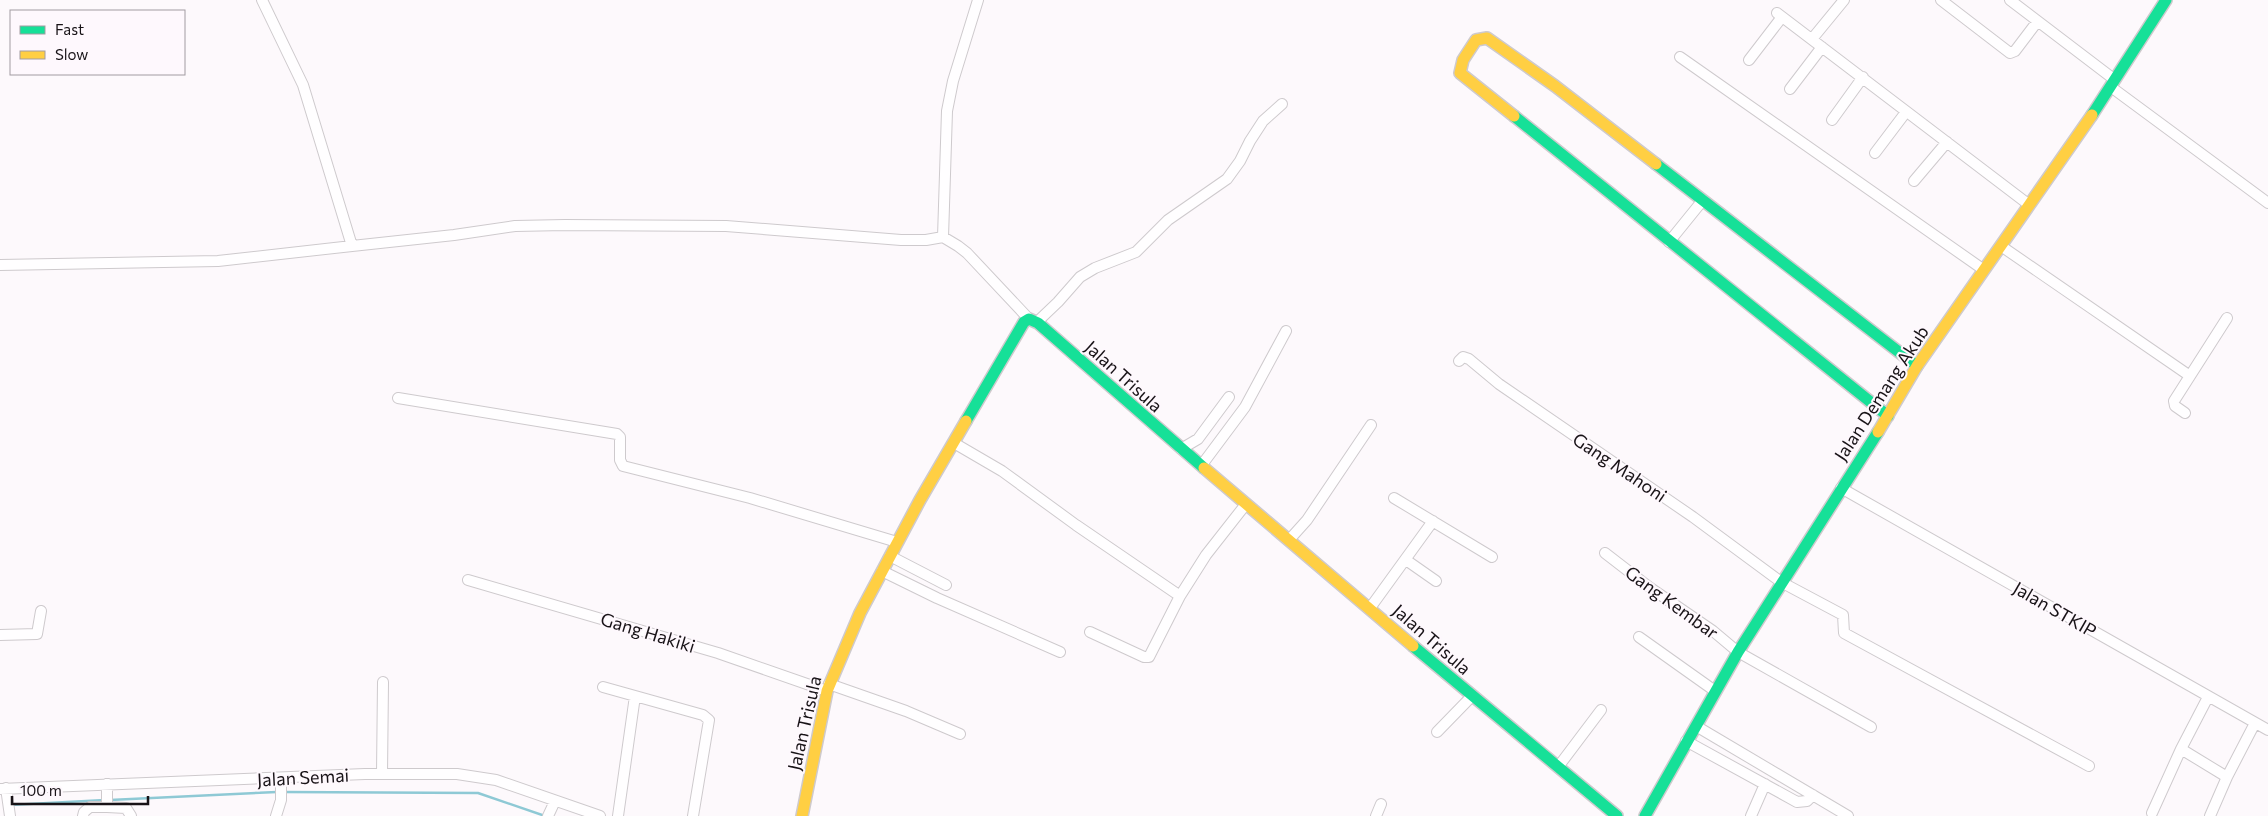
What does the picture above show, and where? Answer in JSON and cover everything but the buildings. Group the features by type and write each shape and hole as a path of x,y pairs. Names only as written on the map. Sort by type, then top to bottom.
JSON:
{"street":[{"path":"262,0 303,85 351,241"},
{"path":"943,237 947,111 953,81 978,0"},
{"path":"1812,39 1844,0"},
{"path":"1941,0 2010,53 2015,51 2037,22"},
{"path":"2010,0 2113,83 2268,203"},
{"name":"Jalan Demang Akub","path":"1645,816 1738,652 1888,416 1917,366 2113,83 2166,0"},
{"path":"1749,60 1779,15 2028,204"},
{"path":"1888,416 1713,275 1669,242 1538,134 1463,76 1460,73 1461,62 1476,40 1487,38 1555,86 1917,366"},
{"path":"1790,89 1822,47"},
{"path":"1680,57 1984,270"},
{"path":"1832,120 1863,77"},
{"path":"0,265 218,261 351,241 454,235 515,226 726,226 901,240 926,240 943,237 967,253 1033,321 1058,302 1080,278 1095,268 1136,252 1168,220 1227,179 1240,162 1250,141 1263,121 1282,104"},
{"path":"1875,153 1906,112"},
{"path":"1914,180 1947,142"},
{"path":"1669,242 1703,200"},
{"path":"2001,246 2190,376"},
{"path":"2185,413 2175,406 2174,401 2227,318"},
{"name":"Jalan Trisula","path":"802,816 828,688 860,613 897,542 1023,324 1033,321 1472,696 1617,816"},
{"path":"1201,466 1245,407 1286,331"},
{"name":"Gang Mahoni","path":"1460,361 1463,357 1469,359 1499,384 1693,517 1781,582 1843,615 1842,630 1844,633 2089,766"},
{"path":"1181,449 1198,439 1229,397"},
{"path":"398,398 617,434 620,436 620,460 623,466 750,498 897,542"},
{"path":"1288,540 1307,520 1371,425"},
{"path":"954,443 1002,470 1076,525 1180,596"},
{"name":"Jalan STKIP","path":"1843,485 2208,698 2268,730"},
{"path":"1394,498 1492,557"},
{"path":"1090,632 1144,657 1149,657 1180,596 1206,555 1246,504"},
{"path":"1370,608 1432,521"},
{"name":"Gang Kembar","path":"1605,553 1654,591 1713,631 1738,652 1872,727"},
{"path":"890,556 946,585"},
{"path":"1406,560 1436,581"},
{"path":"882,571 1060,652"},
{"name":"Gang Hakiki","path":"468,580 718,653 906,711 960,734"},
{"path":"0,636 37,634 41,611"},
{"path":"1639,636 1716,691"},
{"path":"382,774 383,682"},
{"path":"603,687 703,715 709,720 693,816"},
{"path":"618,816 635,696"},
{"path":"1437,732 1472,696"},
{"path":"2152,813 2181,750 2208,698"},
{"path":"1558,767 1601,710"},
{"path":"2210,816 2227,777 2255,723"},
{"path":"1696,726 1848,816"},
{"path":"1686,741 1797,802 1807,801 1813,795"},
{"path":"2181,750 2227,777"},
{"name":"Jalan Semai","path":"5,791 382,774 473,775 496,780 551,809 598,816"},
{"path":"276,816 281,800 281,779"},
{"path":"1751,816 1765,784"},
{"path":"107,787 107,804"},
{"path":"5,791 9,811"},
{"path":"83,816 86,809 107,804 126,808 131,816"},
{"path":"1376,816 1381,804"}],"waterway":[{"path":"110,800 277,792"},
{"path":"283,792 478,793 545,816"},
{"path":"10,805 105,800"}],"traffic: fast":[{"path":"2092,115 2166,0"},
{"path":"1514,116 1888,416"},
{"path":"1656,164 1917,366"},
{"path":"966,421 1024,322 1029,319 1038,323 1204,468"},
{"path":"1645,816 1738,652 1878,432"},
{"path":"1413,646 1617,816"}],"traffic: slow":[{"path":"1514,116 1460,73 1463,60 1476,40 1487,38 1555,86 1656,164"},
{"path":"1878,432 1917,366 2092,115"},
{"path":"802,816 827,691 860,613 920,500 966,421"},
{"path":"1204,468 1413,646"}]}
